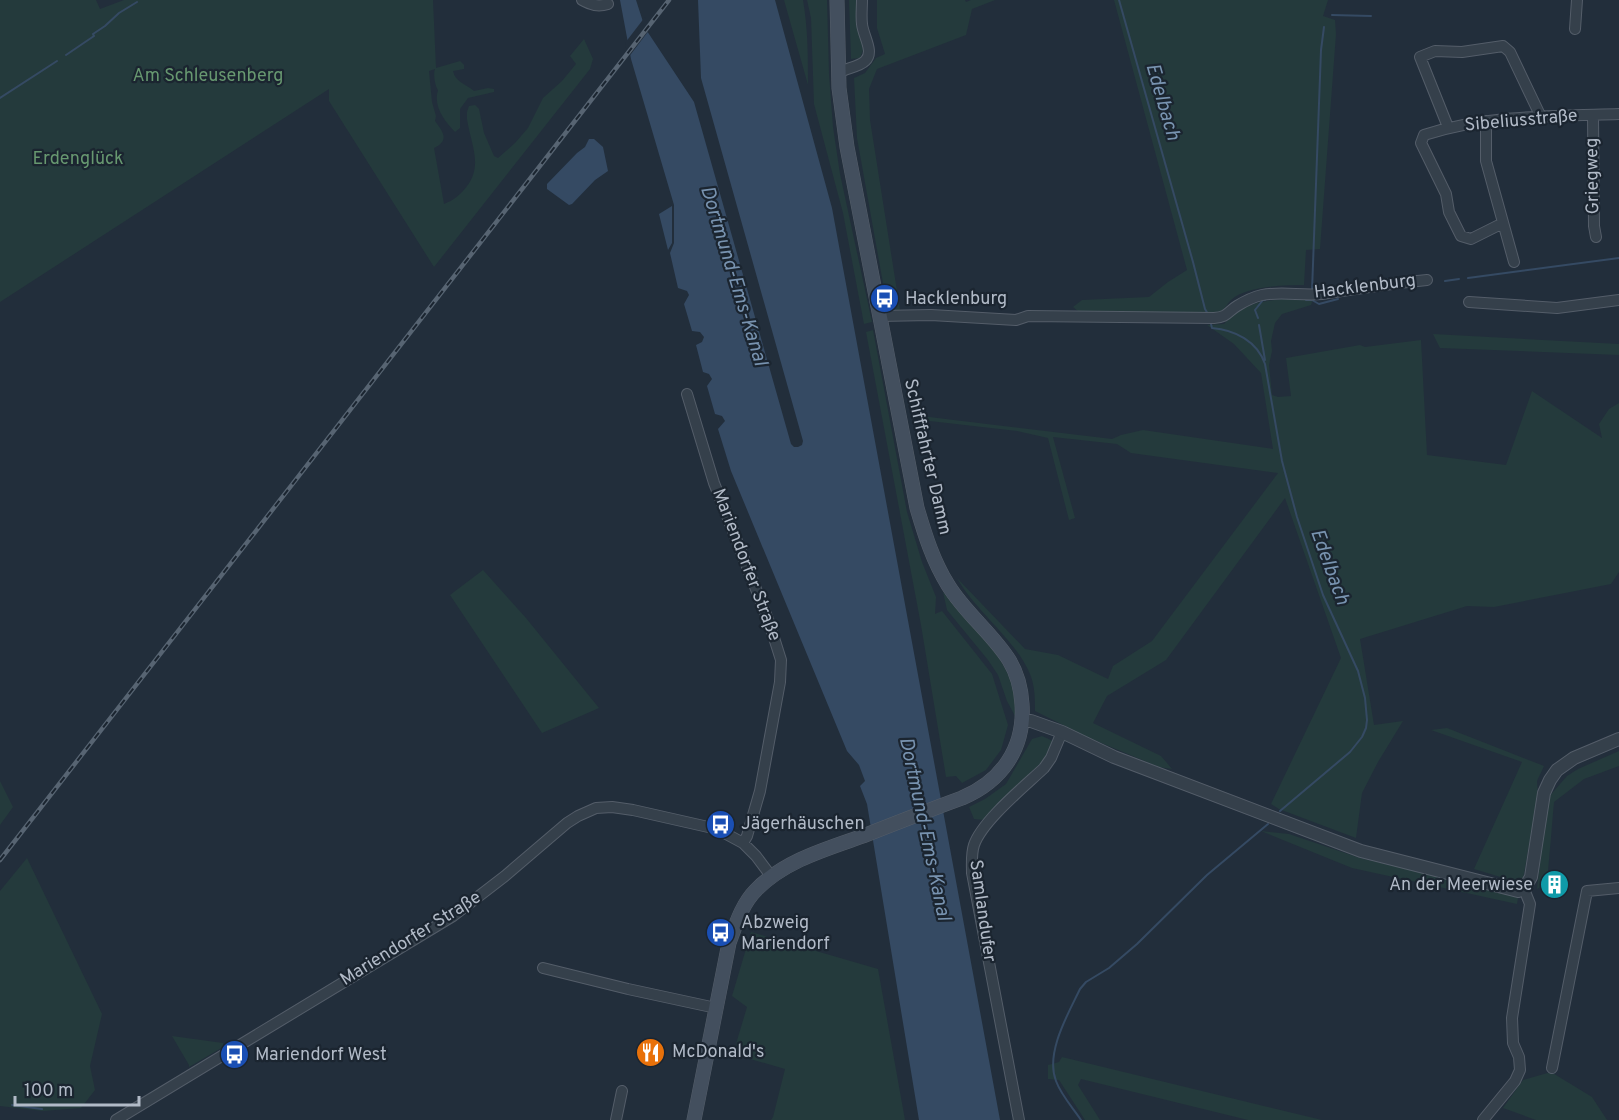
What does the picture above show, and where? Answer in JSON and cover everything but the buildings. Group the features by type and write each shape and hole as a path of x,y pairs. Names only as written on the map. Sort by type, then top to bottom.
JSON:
{"main road":[{"name":"Schifffahrter Damm","path":"694,1120 729,943 745,905 755,891 771,876 799,861 979,790 994,779 1015,750 1022,721 1022,699 1014,670 1005,655 952,592 927,540 917,508 847,147 838,73 837,0"}],"street":[{"path":"582,0 593,5 608,4"},
{"path":"838,73 866,61 869,53 862,28 862,0"},
{"path":"1575,29 1577,0"},
{"path":"1448,127 1420,57 1435,51 1462,52 1503,46 1510,52 1541,117"},
{"name":"Sibeliusstraße","path":"1503,224 1471,239 1461,236 1449,212 1446,194 1421,143 1424,135 1448,127 1486,122 1619,114"},
{"name":"Griegweg","path":"1593,115 1596,237"},
{"path":"1486,122 1486,160 1514,262"},
{"name":"Hacklenburg","path":"879,316 931,315 1016,320 1028,316 1222,318 1235,307 1263,295 1322,294 1427,280"},
{"path":"1469,302 1557,308 1619,300"},
{"name":"Mariendorfer Straße","path":"687,394 714,483 770,622 781,660 780,682 760,792 743,843"},
{"path":"1022,721 1031,721 1062,732 1113,757 1361,851 1518,891 1524,889 1531,877 1544,793 1550,780 1557,770 1574,758 1619,739"},
{"name":"Samlandufer","path":"1019,1120 972,873 972,856 975,843 987,823 1044,768 1062,732"},
{"name":"Mariendorfer Straße","path":"117,1119 453,916 505,876 567,823 588,810 612,807 717,829 743,843 771,876"},
{"path":"1552,1068 1587,891 1619,888"},
{"path":"1483,1120 1515,1081 1520,1070 1519,1057 1513,1043 1512,1018 1530,904 1524,889"},
{"path":"543,969 716,1008"},
{"path":"616,1120 622,1091"}],"green space":[{"path":"0,0 96,0 100,9 124,0 433,0 436,68 460,61 464,69 453,71 458,80 474,91 494,89 494,92 468,98 460,109 460,128 455,132 443,118 438,107 435,69 429,71 435,121 444,136 442,142 434,148 444,204 463,191 473,174 475,156 467,119 469,106 475,105 479,109 484,133 494,156 498,158 528,128 543,98 576,64 570,56 584,39 593,59 590,69 434,267 329,101 329,89 0,302"},
{"path":"784,0 803,0 807,32 808,85"},
{"path":"807,0 827,0 833,127 840,174 872,322 864,324 843,213 814,104 811,18"},
{"path":"849,0 859,0 863,50 860,58 851,59"},
{"path":"877,0 965,0 966,2 995,0 972,9 966,35 877,69 869,89 870,120 900,310 888,311 857,138 854,78 865,73 876,58 885,54 877,28"},
{"path":"1114,0 1328,0 1323,16 1335,20 1336,34 1320,249 1306,250 1304,285 1255,289 1237,295 1222,311 1211,313 1079,312 1073,307 1082,300 1149,297 1187,270"},
{"path":"1281,299 1313,299 1311,305 1282,314 1275,323 1269,365 1272,395 1278,397 1291,396 1286,358 1360,345 1365,347 1421,340 1427,455 1506,465 1532,391 1602,438 1599,424 1609,409 1619,403 1619,572 1611,584 1494,607 1467,606 1360,639 1374,725 1403,721 1362,793 1356,838 1271,804 1341,658 1285,498 1166,660 1107,696 1093,723 1161,756 1172,769 1159,767 1087,737 1035,711 1033,683 1024,662 974,603 957,578 1025,649 1058,655 1108,679 1113,666 1152,641 1278,473 1131,453 1117,444 1053,437 1075,518 1069,520 1048,438 1017,431 921,420 921,416 1112,439 1143,430 1273,449 1261,373 1234,344 1207,325 1224,324 1238,312 1250,306"},
{"path":"873,330 907,512 922,562 936,597 935,614 942,611 992,674 1008,725 1001,750 986,770 962,783 956,776 946,777 921,625 866,332"},
{"path":"1433,334 1619,344 1619,355 1440,348"},
{"path":"483,570 526,618 599,708 542,733 450,595"},
{"path":"943,592 986,641 1006,670 1014,691 1015,716 998,675 947,610"},
{"path":"1447,728 1544,766 1537,781 1538,796 1523,879 1517,882 1474,869 1522,762 1431,730"},
{"path":"1042,736 1053,741 1051,752 984,820 974,819 969,807 1006,784 1032,739"},
{"path":"1619,751 1619,766 1584,779 1554,802 1547,883 1537,889 1547,799 1567,776"},
{"path":"0,781 13,807 0,825"},
{"path":"1261,831 1289,834 1360,858 1495,890 1518,898 1517,904 1352,868"},
{"path":"27,858 102,1014 90,1066 95,1090 81,1108 43,1111 0,1106 0,891"},
{"path":"751,932 878,969 905,1120 771,1120 785,1069 733,1054 747,1007 732,996"},
{"path":"172,1036 223,1043 223,1047 189,1067"},
{"path":"1062,1057 1322,1120 1248,1120 1081,1079 1078,1085 1100,1120 1085,1120 1059,1080 1048,1079 1048,1065 1059,1062"},
{"path":"1551,1072 1592,1097 1607,1120 1536,1120 1503,1108 1523,1080"}],"water":[{"name":"Dortmund-Ems-Kanal","path":"620,0 636,0 645,28 694,102 791,444 798,447 803,441 701,78 698,0 775,0 832,208 1000,1120 919,1120 867,804 860,786 865,781 859,765 847,751 731,471 718,429 725,421 722,416 715,414 707,386 712,379 709,374 703,372 696,345 702,342 704,337 700,332 692,331 684,304 689,295 687,291 678,288 670,253 674,243 674,205 631,59"},
{"path":"589,139 594,139 603,147 608,171 569,205 547,189 547,184 585,147"},
{"path":"672,206 672,243 668,250 659,214"}],"pier":[{"path":"645,17 650,29 628,58 625,43"}],"waterway":[{"name":"Edelbach","path":"1119,0 1208,314"},
{"path":"66,55 94,36 93,34 119,13 137,2"},
{"path":"1332,15 1371,16"},
{"path":"1312,291 1321,50 1324,27"},
{"path":"0,98 57,61"},
{"path":"1468,278 1619,258"},
{"path":"1445,281 1459,279"},
{"path":"1306,300 1319,304 1338,299"},
{"path":"1258,318 1255,310 1265,300"},
{"name":"Edelbach","path":"1211,324 1212,328 1237,334 1251,343 1265,364 1282,461 1297,517 1323,595 1358,671 1365,698 1367,720 1362,737 1350,752 1280,811"},
{"path":"1259,325 1265,360"},
{"name":"Edelbach","path":"1081,1120 1061,1091 1053,1070 1053,1058 1059,1034 1080,989 1137,944 1207,875 1268,824"},
{"path":"12,1105 42,1109"}],"railway":[{"path":"0,860 669,0"}],"place":[{"name":"Hacklenburg","path":"884,299"},
{"name":"Jägerhäuschen","path":"720,824"},
{"name":"An der Meerwiese","path":"1554,885"},
{"name":"Abzweig Mariendorf","path":"720,933"},
{"name":"McDonald's","path":"651,1052"},
{"name":"Mariendorf West","path":"234,1055"}],"park label":[{"name":"Am Schleusenberg","path":"208,76"},
{"name":"Erdenglück","path":"78,159"}]}
